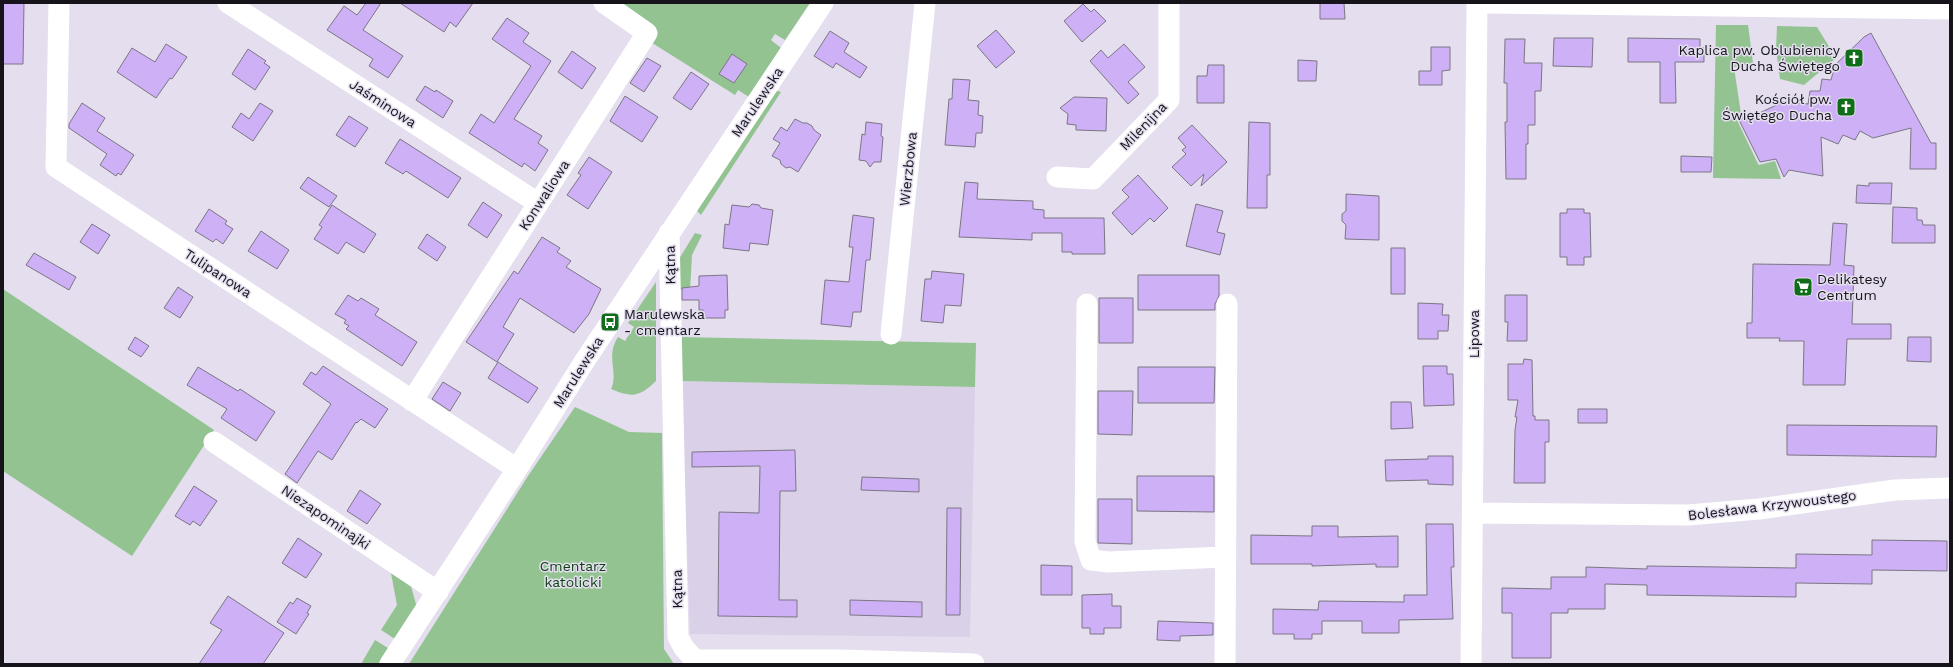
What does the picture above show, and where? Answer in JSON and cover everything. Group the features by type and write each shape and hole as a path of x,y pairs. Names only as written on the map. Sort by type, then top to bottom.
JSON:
{"street":[{"name":"Tulipanowa","path":"59,3 56,167 517,469"},
{"name":"Jaśminowa","path":"228,3 538,203"},
{"name":"Konwaliowa","path":"412,401 647,32 604,3"},
{"name":"Marulewska","path":"390,664 517,469 581,366 823,3"},
{"name":"Wierzbowa","path":"891,334 925,3"},
{"name":"Milenijna","path":"1057,177 1093,179 1169,100 1169,3"},
{"name":"Lipowa","path":"1472,664 1477,3"},
{"path":"1489,3 1950,9"},
{"name":"Kątna","path":"669,233 678,637 684,648 695,660 841,660 974,664"},
{"path":"1087,304 1085,541 1091,560 1108,562 1225,557"},
{"path":"1225,664 1227,304"},
{"name":"Niezapominajki","path":"214,442 438,592"},
{"name":"Bolesława Krzywoustego","path":"1473,513 1688,515 1759,509 1819,499 1895,490 1950,488"}],"shaded area":[{"path":"681,381 975,387 970,637 690,634"}],"green space":[{"path":"617,3 810,3 785,40 775,34 771,40 781,48 749,97 738,90 735,95 649,41"},
{"path":"1716,25 1748,25 1753,63 1734,67 1741,114 1736,118 1758,164 1775,161 1781,179 1713,178"},
{"path":"1777,26 1817,27 1836,58 1804,85 1780,79 1776,49"},
{"path":"774,90 781,92 701,215 695,209"},
{"path":"695,233 702,235 692,255 690,291 679,289 679,259"},
{"path":"656,282 656,381 640,393 630,395 625,394 611,389 614,377 612,358 614,344 618,337 625,341 634,327 628,323"},
{"path":"3,289 214,430 132,556 3,471"},
{"path":"680,337 976,343 975,387 681,381"},
{"name":"Cmentarz katolicki","path":"575,407 629,432 662,433 664,649 674,664 409,664 528,476"},
{"path":"391,573 411,586 417,608 395,639 381,630 397,605"},
{"path":"375,640 388,648 378,664 361,664"}],"building":[{"path":"3,3 24,3 23,64 3,64"},
{"path":"366,3 381,3 363,30 403,56 388,78 369,66 373,59 327,30 344,6 357,15"},
{"path":"400,3 473,3 456,27 450,22 444,32"},
{"path":"1320,3 1344,3 1345,19 1320,19"},
{"path":"1083,4 1091,12 1094,9 1106,21 1082,42 1064,21"},
{"path":"507,18 529,33 523,42 551,61 514,119 542,136 538,143 548,150 535,171 524,163 522,167 469,133 481,114 494,123 531,66 492,39"},
{"path":"996,30 1015,52 996,68 977,46"},
{"path":"830,31 849,43 844,52 867,67 860,78 836,63 833,68 814,56"},
{"name":"Kościół pw. Świętego Ducha","path":"1871,33 1931,143 1936,143 1936,169 1910,169 1911,128 1873,138 1860,131 1855,140 1843,135 1838,144 1821,137 1823,176 1789,170 1784,177 1776,159 1760,162 1739,120 1751,114 1753,116 1785,101 1808,104 1810,91 1820,91 1822,79 1831,80 1835,65 1864,37"},
{"path":"1554,38 1593,38 1592,67 1553,66"},
{"path":"1628,38 1700,39 1700,48 1704,48 1704,62 1675,62 1676,103 1660,103 1660,62 1628,62"},
{"path":"1505,39 1525,39 1524,63 1542,63 1541,91 1535,91 1535,125 1528,125 1528,144 1526,144 1526,179 1506,179 1505,122 1507,122 1507,83 1504,83"},
{"path":"166,44 187,57 172,79 170,78 156,98 117,72 132,48 155,62"},
{"path":"1124,44 1145,67 1128,82 1139,94 1128,104 1090,61 1101,50 1108,58"},
{"path":"1431,47 1450,47 1450,70 1442,71 1442,85 1419,85 1419,71 1431,71"},
{"path":"248,49 266,61 264,63 270,67 255,90 232,74"},
{"path":"572,51 596,68 582,89 558,72"},
{"path":"732,54 747,64 734,83 719,74"},
{"path":"647,58 661,66 644,92 630,83"},
{"path":"1298,60 1317,61 1316,81 1298,81"},
{"path":"1208,65 1224,65 1224,103 1197,103 1197,76 1207,76"},
{"path":"691,72 709,84 691,110 673,98"},
{"path":"953,79 970,80 968,100 979,101 978,115 983,116 982,133 976,133 975,147 945,145 949,99 952,99"},
{"path":"425,86 435,92 436,90 453,101 443,118 416,100"},
{"path":"625,96 658,117 642,142 610,121"},
{"path":"1074,97 1107,98 1106,131 1076,130 1076,125 1067,124 1068,114 1060,108"},
{"path":"82,103 105,118 97,131 134,155 121,175 118,173 116,176 100,165 107,154 69,128 69,124"},
{"path":"260,103 273,111 253,141 232,127 241,113 249,119"},
{"path":"349,116 368,128 355,147 336,135"},
{"path":"795,119 812,126 814,130 821,135 798,172 790,167 786,168 781,164 780,160 772,156 780,143 773,139 781,127 787,131"},
{"path":"866,122 882,124 881,136 883,137 881,162 874,162 870,167 866,161 859,160 862,134 865,135"},
{"path":"1249,122 1270,123 1270,175 1267,175 1267,208 1247,208"},
{"path":"1192,125 1227,162 1201,186 1204,174 1191,186 1172,167 1186,154 1182,150 1186,147 1178,138"},
{"path":"400,139 461,178 448,198 406,171 403,174 385,163"},
{"path":"1681,156 1712,157 1711,172 1681,172"},
{"path":"589,157 612,172 588,209 567,195 581,175 578,173"},
{"path":"1138,175 1168,208 1154,222 1150,218 1132,235 1112,213 1129,197 1122,190"},
{"path":"308,177 337,196 329,207 300,188"},
{"path":"965,182 978,183 977,199 1033,201 1033,209 1044,210 1044,218 1104,218 1105,254 1072,254 1072,252 1062,252 1062,233 1032,233 1032,240 959,237"},
{"path":"1869,183 1892,183 1891,204 1856,203 1857,185 1869,186"},
{"path":"1346,194 1379,196 1379,240 1345,239 1346,225 1342,221 1342,214 1346,211"},
{"path":"483,202 502,215 487,238 468,225"},
{"path":"752,204 759,205 761,208 773,210 768,245 750,243 749,251 723,248 725,224 729,225 732,205 749,207"},
{"path":"1196,204 1223,211 1217,232 1225,234 1220,255 1186,246"},
{"path":"332,205 376,234 364,253 346,242 338,254 314,239 322,227 319,225"},
{"path":"1893,207 1917,208 1917,220 1922,220 1923,225 1935,225 1935,243 1892,243"},
{"path":"209,209 227,221 225,224 233,229 223,244 216,239 213,242 195,231"},
{"path":"1567,209 1584,209 1584,213 1590,213 1591,257 1584,257 1584,265 1567,265 1567,257 1560,257 1560,213 1567,213"},
{"path":"853,215 874,218 870,260 866,260 861,312 853,312 851,327 821,324 825,280 849,282 853,247 849,247"},
{"path":"1833,223 1847,224 1844,265 1854,266 1852,324 1891,324 1891,339 1847,339 1845,385 1803,385 1804,341 1779,341 1780,338 1747,338 1747,323 1752,323 1753,264 1830,265"},
{"path":"92,224 110,235 98,254 80,242"},
{"path":"261,231 289,250 277,269 248,251"},
{"path":"427,234 446,247 437,261 418,248"},
{"path":"542,237 560,248 557,252 571,261 566,267 601,289 589,314 574,333 520,298 503,327 514,334 497,362 466,342 514,271 518,274"},
{"path":"1391,248 1405,248 1405,294 1391,294"},
{"path":"34,253 76,277 69,290 26,265"},
{"path":"932,271 964,274 961,306 945,305 943,323 921,321 925,279 931,279"},
{"path":"727,275 728,310 725,310 725,318 703,318 703,310 699,310 699,300 682,300 682,288 699,286 699,276"},
{"path":"1138,275 1219,275 1219,296 1215,304 1215,310 1138,310"},
{"path":"178,287 193,297 180,318 164,308"},
{"path":"348,295 358,301 361,298 379,309 375,315 417,342 402,366 346,329 349,326 344,323 346,320 335,314"},
{"path":"1505,295 1527,295 1527,341 1507,341 1508,322 1505,322"},
{"path":"1099,298 1133,298 1133,343 1099,343"},
{"path":"1418,303 1443,304 1442,315 1449,315 1448,331 1438,331 1438,339 1418,339"},
{"path":"135,337 149,346 141,357 128,349"},
{"path":"1908,337 1931,337 1931,362 1907,361"},
{"path":"1524,359 1532,360 1533,416 1535,416 1535,420 1549,420 1549,442 1545,442 1545,483 1514,483 1515,430 1517,417 1515,417 1518,400 1508,400 1508,364 1523,364"},
{"path":"498,362 538,388 528,403 488,378"},
{"path":"323,366 388,409 375,428 361,419 357,423 356,422 332,460 318,451 297,483 285,474 331,404 303,384 311,372 316,375"},
{"path":"1423,366 1447,366 1447,374 1453,374 1454,405 1424,406"},
{"path":"198,367 238,391 240,389 275,412 256,441 221,418 227,409 187,385"},
{"path":"1138,367 1215,367 1214,403 1138,403"},
{"path":"443,382 461,393 450,411 432,399"},
{"path":"1098,391 1133,391 1132,435 1098,434"},
{"path":"1391,402 1411,402 1413,428 1391,429"},
{"path":"1578,409 1607,409 1607,423 1578,423"},
{"path":"1787,425 1937,426 1936,457 1787,455"},
{"path":"795,450 796,491 780,491 779,600 797,600 797,617 718,616 719,512 759,513 760,466 692,467 692,452"},
{"path":"1428,456 1453,456 1453,485 1428,484 1428,480 1386,481 1385,460 1428,459"},
{"path":"1137,476 1214,476 1214,512 1137,511"},
{"path":"862,477 919,479 919,492 861,490"},
{"path":"194,486 217,501 200,526 193,521 190,525 175,516"},
{"path":"360,490 381,504 367,524 347,511"},
{"path":"1098,499 1132,499 1132,544 1098,543"},
{"path":"947,508 961,508 960,615 946,615"},
{"path":"1426,524 1453,524 1454,567 1451,567 1453,619 1399,620 1399,633 1362,633 1362,621 1322,621 1322,634 1312,634 1312,639 1294,639 1294,634 1273,634 1273,609 1318,610 1319,601 1404,602 1404,595 1427,595"},
{"path":"1312,526 1338,526 1338,537 1398,536 1398,567 1376,567 1376,564 1312,566 1312,564 1251,564 1251,535 1312,536"},
{"path":"298,538 322,554 306,578 282,563"},
{"path":"1872,540 1947,541 1947,571 1872,570 1872,584 1796,583 1796,597 1647,595 1647,585 1605,584 1605,609 1568,609 1568,613 1551,613 1551,658 1512,658 1512,613 1502,613 1502,588 1551,589 1551,577 1586,577 1586,567 1647,569 1647,566 1796,568 1796,554 1872,555"},
{"path":"1041,565 1072,566 1072,595 1041,595"},
{"path":"1112,594 1112,606 1121,606 1121,628 1104,628 1104,634 1090,634 1090,628 1082,628 1082,595"},
{"path":"228,596 284,633 263,664 199,664 222,630 210,623"},
{"path":"297,598 311,606 307,613 309,614 296,634 277,622 290,602 293,604"},
{"path":"850,600 922,602 922,617 850,615"},
{"path":"1158,621 1213,623 1213,635 1180,636 1180,641 1157,640"}],"place":[{"name":"Kaplica pw. Oblubienicy Ducha Świętego","path":"1854,58"},
{"name":"Kościół pw. Świętego Ducha","path":"1846,107"},
{"name":"Delikatesy Centrum","path":"1803,287"},
{"name":"Marulewska - cmentarz","path":"610,322"}]}
